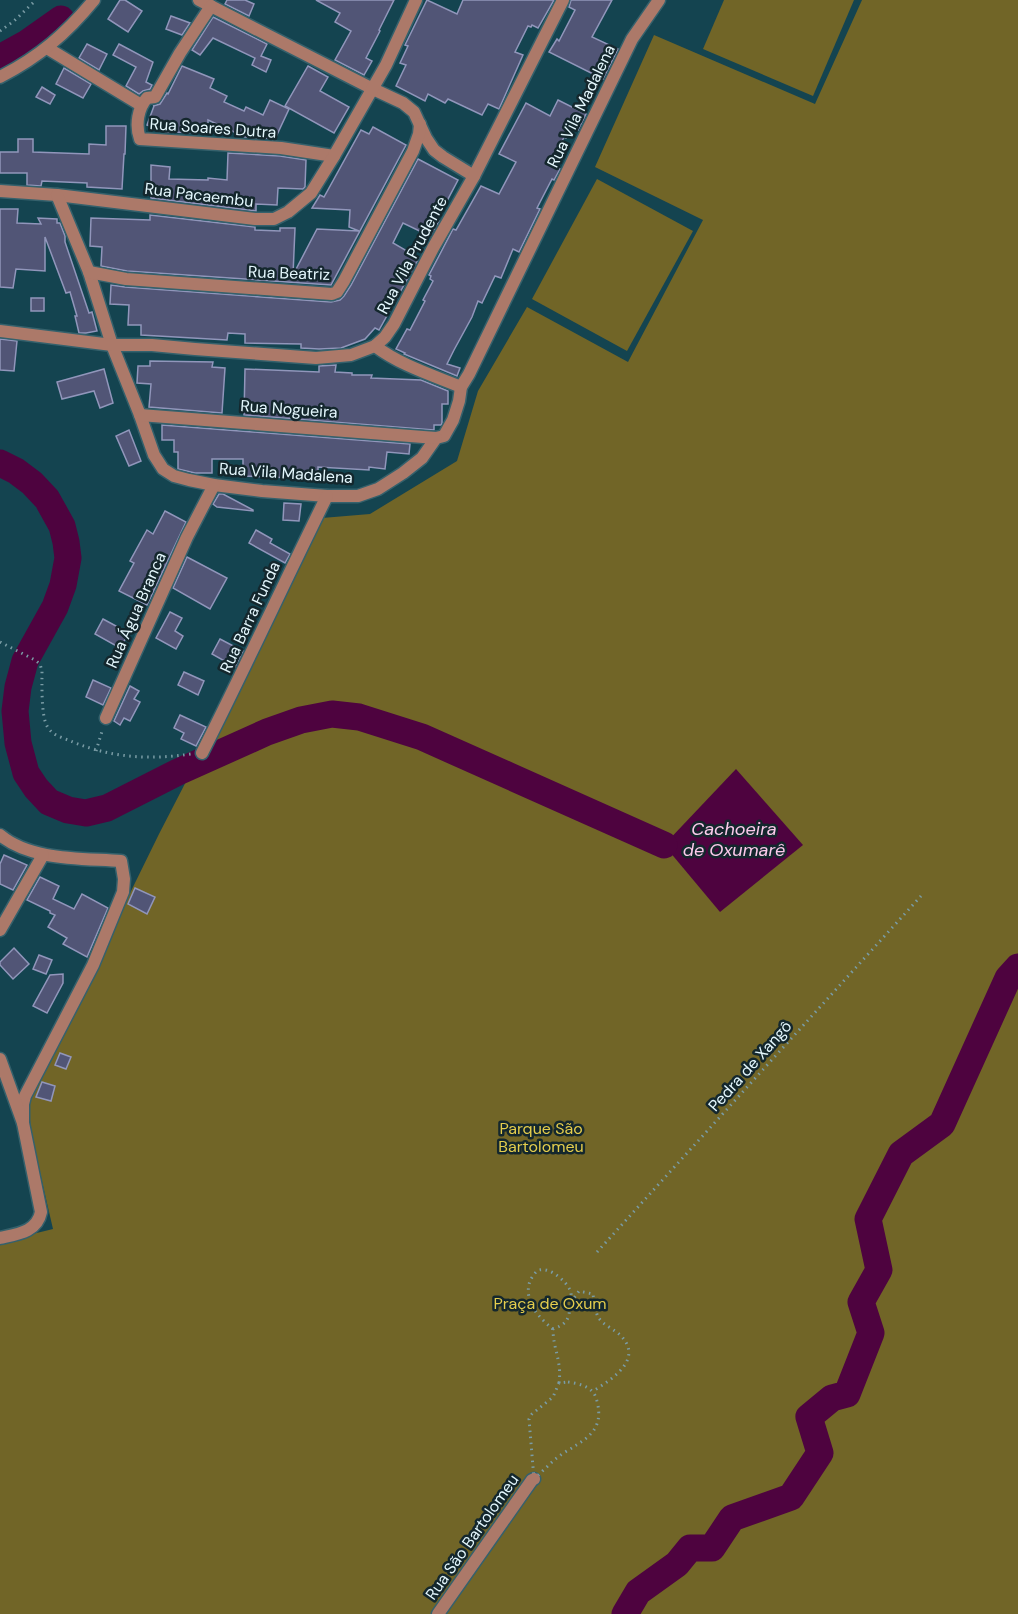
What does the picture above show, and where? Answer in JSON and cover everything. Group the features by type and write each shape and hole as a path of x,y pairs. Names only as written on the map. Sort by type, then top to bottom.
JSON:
{"street":[{"path":"0,76 26,63 47,48 76,22 94,0"},
{"path":"199,0 403,103 414,112 434,150 474,176"},
{"name":"Rua Pacaembu","path":"0,191 57,195 255,219 274,219 288,212 311,193 373,89 416,0"},
{"name":"Rua Vila Prudente","path":"375,346 394,324 433,248 474,176 563,0"},
{"name":"Rua Vila Madalena","path":"57,195 89,272 112,345 154,455 164,469 174,476 214,485 327,496 358,496 378,489 404,472 422,458 436,438 444,436 453,420 461,387 632,39 659,0"},
{"name":"Rua Soares Dutra","path":"211,6 154,97 147,98 141,105 137,131 140,139 281,148 334,156"},
{"path":"47,48 141,105"},
{"name":"Rua Beatriz","path":"89,272 126,279 332,294 337,292 406,164 417,141 420,124"},
{"path":"0,331 112,345 152,345 316,358 351,355 375,346 408,365 461,387"},
{"name":"Rua Nogueira","path":"140,415 436,438"},
{"name":"Rua Água Branca","path":"106,718 187,537 214,485"},
{"name":"Rua Barra Funda","path":"202,753 327,496"},
{"path":"0,835 8,842 25,850 43,855 121,861 124,879 123,892 93,965 25,1096 23,1122"},
{"path":"0,930 43,855"},
{"path":"0,1059 23,1122 40,1204 40,1220 33,1227 24,1232 0,1238"},
{"name":"Rua São Bartolomeu","path":"438,1614 534,1479"}],"path":[{"path":"0,31 36,0"},
{"path":"0,642 40,664 45,724 55,735 96,751 122,756 150,757 202,753"},
{"path":"96,751 106,718"},
{"name":"Pedra de Xangô","path":"597,1252 921,896"},
{"path":"540,1270 547,1270 565,1282 570,1290 568,1319 553,1329 541,1320 533,1309 529,1294 529,1284 533,1275 540,1270"},
{"path":"569,1305 579,1292 593,1294 600,1320 618,1333 626,1344 627,1359 622,1370 593,1391"},
{"path":"534,1479 529,1419 553,1397 559,1383 560,1365 553,1339 553,1329"},
{"path":"534,1479 562,1455 584,1441 594,1432 596,1425 598,1407 593,1391 581,1384 559,1383"}],"green space":[{"path":"724,0 854,0 813,96 703,49"},
{"name":"Parque São Bartolomeu","path":"862,0 1018,0 1018,1614 0,1614 0,1242 53,1229 27,1108 31,1095 159,834 322,518 370,514 457,461 478,391 527,307 628,362 703,220 595,167 654,35 815,104"},
{"path":"597,179 693,231 627,351 532,299"}],"water":[{"name":"Cachoeira de Oxumarê","path":"736,769 803,845 720,912 664,845"}],"building":[{"path":"120,0 125,0 142,11 128,32 108,19"},
{"path":"227,0 245,0 254,4 249,16 225,4"},
{"path":"316,0 394,0 366,58 372,61 364,75 335,60 351,31 335,22 340,13"},
{"path":"427,0 457,14 463,0 554,0 538,28 528,26 515,52 523,55 499,109 488,104 482,115 448,99 445,103 428,94 425,101 396,86 406,65 400,63 408,46 405,45"},
{"path":"571,0 612,0 592,37 618,49 603,79 549,52 557,39 559,41 575,10 569,7"},
{"path":"171,16 190,23 182,35 166,29"},
{"path":"213,17 267,44 261,56 271,60 266,72 252,65 255,58 213,38 200,55 192,50"},
{"path":"87,44 107,54 99,70 79,58"},
{"path":"119,44 153,62 146,82 152,85 150,89 139,94 126,86 136,67 113,55"},
{"path":"182,66 214,79 210,88 227,96 224,102 244,111 246,107 263,115 270,100 289,109 275,139 245,137 208,120 208,133 166,132 147,125 153,106 160,104 168,94"},
{"path":"308,66 328,77 320,91 349,107 334,133 285,106"},
{"path":"64,68 91,84 83,98 56,84"},
{"path":"42,87 55,95 50,104 36,97"},
{"path":"558,100 586,114 578,130 571,127 566,138 564,137 552,164 560,169 554,180 552,179 537,208 540,209 519,252 513,249 501,278 495,276 482,303 478,301 447,364 460,368 457,376 396,349 407,329 410,330 425,301 423,300 433,281 429,275 453,229 456,230 481,186 499,194 516,162 499,154 526,103 550,116"},
{"path":"106,126 126,126 122,189 87,187 87,183 42,181 41,186 27,185 27,173 0,173 0,152 18,152 18,139 33,139 33,152 89,154 89,144 106,145"},
{"path":"373,127 406,145 331,285 127,271 101,266 102,247 90,246 91,218 150,220 150,215 255,227 255,230 280,231 280,228 295,228 293,275 317,229 359,231 349,227 350,210 312,208 320,195 324,197 361,130 369,134"},
{"path":"228,153 306,160 305,187 303,189 278,188 277,205 256,204 256,211 151,198 151,165 170,167 169,179 227,180"},
{"path":"418,159 458,180 430,236 403,223 393,243 419,258 379,330 375,328 365,339 341,348 319,349 301,348 301,344 245,343 245,334 228,333 227,340 141,335 141,325 128,325 129,305 110,304 111,285 331,302 340,300 351,285"},
{"path":"0,209 18,209 17,223 41,224 38,218 57,219 65,236 65,242 97,331 79,333 70,292 66,293 45,237 45,271 16,269 13,288 0,287"},
{"path":"31,298 44,298 44,311 31,311"},
{"path":"0,339 17,341 14,371 0,370"},
{"path":"150,361 213,362 212,367 225,368 222,413 149,407 151,384 137,383 138,366 150,366"},
{"path":"336,365 335,372 372,375 371,378 421,380 448,391 448,404 442,404 441,425 434,425 434,430 244,415 245,369 319,372 319,366"},
{"path":"104,369 113,403 100,408 94,391 62,399 57,382"},
{"path":"162,425 410,444 409,454 387,452 385,469 318,467 318,479 296,480 296,478 243,476 243,459 212,459 212,473 195,473 178,469 178,452 174,452 174,440 162,440"},
{"path":"129,430 141,461 129,466 116,436"},
{"path":"219,494 253,511 217,507 213,504"},
{"path":"284,503 301,504 299,521 283,520"},
{"path":"165,511 186,522 147,605 119,591 134,563 130,561 147,530 153,534"},
{"path":"256,530 272,539 270,543 290,554 285,563 249,543"},
{"path":"187,557 227,578 210,609 173,588"},
{"path":"170,612 182,618 175,631 183,636 176,649 156,638"},
{"path":"103,619 129,633 120,648 95,634"},
{"path":"220,639 243,651 235,667 212,654"},
{"path":"184,672 204,681 198,695 178,685"},
{"path":"93,680 111,688 103,705 86,697"},
{"path":"130,686 139,691 134,699 140,702 130,721 124,718 120,725 114,721"},
{"path":"180,715 206,727 196,746 181,739 184,733 174,728"},
{"path":"4,855 27,865 13,890 0,884 0,864"},
{"path":"40,877 59,886 53,899 74,909 82,894 108,908 87,957 63,944 67,938 48,927 55,915 27,900"},
{"path":"135,888 155,897 147,914 128,904"},
{"path":"14,948 29,964 13,979 0,965 0,962"},
{"path":"39,955 52,960 46,974 33,969"},
{"path":"63,974 63,983 47,1013 33,1006 50,975"},
{"path":"60,1053 71,1057 66,1069 55,1065"},
{"path":"42,1082 55,1086 51,1101 36,1097"}],"waterway":[{"path":"0,58 27,43 61,19"},
{"path":"0,463 32,483 47,499 62,526 66,542 68,558 63,585 55,607 25,661 15,711 18,743 26,773 49,802 68,810 86,813 107,808 178,772 267,732 301,720 332,714 359,717 422,737 664,845"},
{"path":"625,1614 638,1592 677,1564 690,1548 712,1548 732,1518 791,1497 820,1453 809,1417 832,1398 847,1394 871,1333 861,1302 879,1270 868,1219 901,1154 942,1124 1008,978 1018,967"}],"park label":[{"name":"Praça de Oxum","path":"550,1303"}]}
